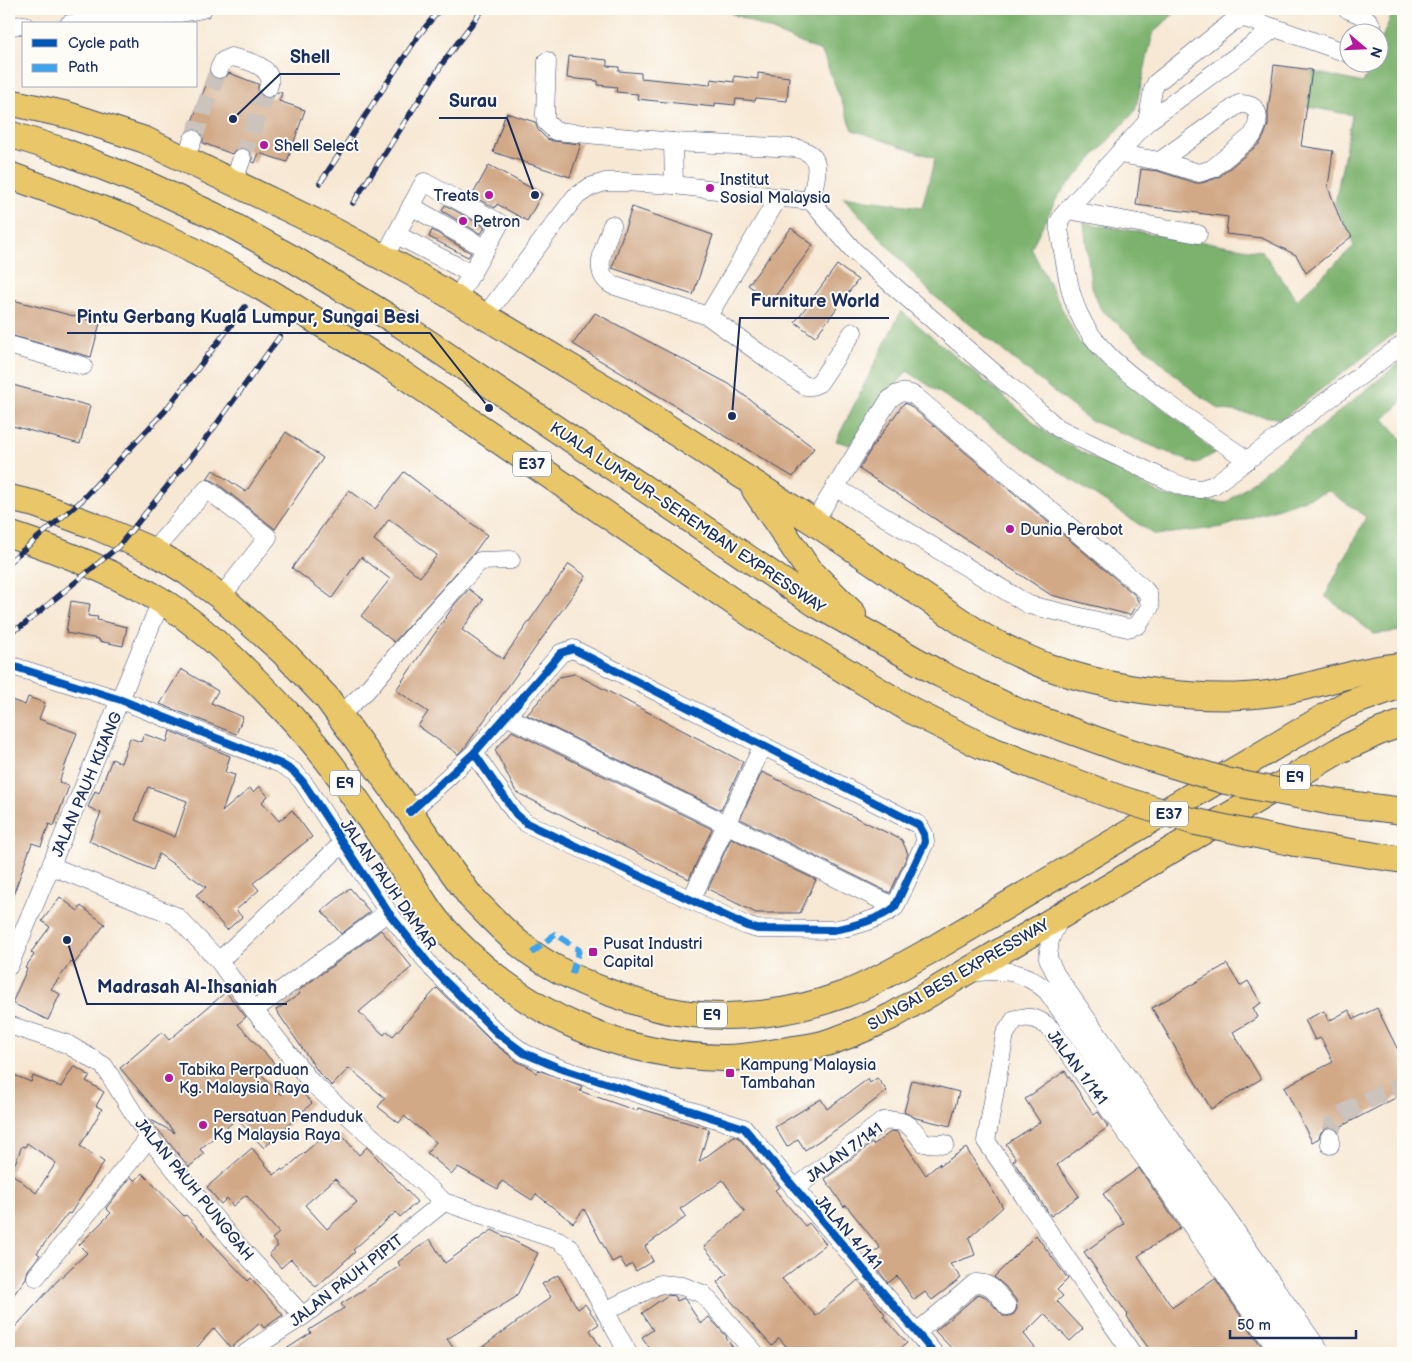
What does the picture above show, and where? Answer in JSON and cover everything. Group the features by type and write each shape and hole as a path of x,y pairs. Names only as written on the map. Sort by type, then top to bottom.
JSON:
{"highway":[{"path":"9,102 68,115 145,140 189,149 233,183 332,230 384,258 457,299 620,397 749,482 814,522 984,637 1012,652 1047,666 1086,678 1116,685 1192,695 1229,696 1271,693 1388,667 1403,666"},
{"name":"KUALA LUMPUR–SEREMBAN EXPRESSWAY","path":"9,134 63,151 146,184 221,219 295,260 400,324 816,604 940,674 1019,712 1127,751 1226,781 1332,802 1403,812"},
{"name":"E37","path":"9,175 128,219 262,287 389,365 754,616 916,713 982,746 1121,799 1192,821 1295,843 1403,860"},
{"path":"9,482 35,504"},
{"path":"749,482 808,569 877,639"},
{"name":"E9","path":"9,498 35,504 95,526 153,552 187,572 221,597 284,652 327,698 470,896 522,946 555,968 600,989 633,1001 677,1012 723,1016 770,1013 807,1006 843,995 887,974 1345,705 1403,685"},
{"name":"SUNGAI BESI EXPRESSWAY","path":"9,534 62,551 116,576 161,601 208,636 293,719 351,790 438,921 465,949 514,990 545,1010 578,1027 626,1044 670,1054 725,1058 774,1053 824,1044 859,1031 892,1016 1338,751 1403,722"}],"street":[{"path":"95,22 159,17 203,9"},
{"path":"1347,9 1370,22"},
{"path":"1147,122 1156,82 1241,14 1248,19 1340,50"},
{"path":"9,26 22,25"},
{"path":"1248,460 1210,436 1126,372 1106,354 1091,335 1078,312 1059,230 1061,218 1147,122 1276,28"},
{"path":"218,69 223,61 231,57 262,68 270,74 268,88"},
{"path":"546,61 545,115 546,122 555,132 673,142 805,150 812,153 816,160 811,201"},
{"path":"1119,154 1160,161 1200,173 1208,171 1253,135 1257,128 1257,112 1252,106 1239,104 1160,161"},
{"path":"673,142 674,185"},
{"path":"233,183 242,158"},
{"path":"384,258 424,182 500,223 457,299"},
{"path":"485,316 575,197 590,187 605,182 674,185 811,201 854,251 1058,428 1166,480 1186,487 1201,489 1214,485 1403,344"},
{"path":"708,316 778,198"},
{"path":"411,206 486,249"},
{"path":"1068,210 1198,234"},
{"path":"612,225 600,263 602,276 606,281 612,285 708,316 805,386 819,384 853,332"},
{"path":"396,235 472,274"},
{"path":"9,346 82,366"},
{"path":"814,522 835,487 889,400 901,392 908,392 1144,589 1148,594 1150,607 1138,625 1128,628 1032,606 835,487"},
{"path":"153,552 206,490 268,537 221,597"},
{"path":"340,715 366,691 480,561 511,560"},
{"name":"JALAN PAUH KIJANG","path":"9,966 161,601"},
{"path":"410,812 474,753 560,653 572,649 919,826 924,834 925,842 895,907 887,914 833,930 757,929 526,822 516,814 474,753"},
{"name":"JALAN PAUH DAMAR","path":"9,665 121,700 281,764 294,772 388,912 432,968 497,1033 524,1054 559,1068 744,1128"},
{"path":"506,716 895,907"},
{"path":"691,900 763,745"},
{"path":"219,961 343,843"},
{"path":"51,866 176,916 219,961 254,1010 311,1082 444,1202 558,1240 571,1249 628,1353"},
{"path":"254,1010 388,912"},
{"name":"JALAN 1/141","path":"1062,914 1050,939 1048,958 1056,974 1321,1353"},
{"name":"JALAN 1/141","path":"961,974 1001,971 1020,974 1035,981 1047,991 1300,1353"},
{"name":"JALAN 1/141","path":"1132,1353 986,1142 1005,1034 1015,1019 1028,1017 1041,1021 1051,1029 1165,1187 1279,1353"},
{"name":"JALAN PAUH PUNGGAH","path":"9,1025 67,1044 104,1066 149,1138 231,1238 303,1316"},
{"name":"JALAN 7/141","path":"794,1189 883,1121 898,1120 911,1126 924,1143 945,1144"},
{"name":"JALAN 4/141","path":"744,1128 934,1353"},
{"path":"36,1277 149,1138"},
{"name":"JALAN PAUH PIPIT","path":"246,1353 303,1316 444,1202"},
{"path":"916,1332 974,1283 983,1283 990,1287 1007,1306"},
{"path":"605,1311 660,1284 682,1286 703,1294 755,1353"}],"green space":[{"path":"721,9 1179,9 1153,33 1135,111 1058,196 1031,248 1079,342 1184,425 1215,453 1196,464 1089,420 932,294 843,197 922,207 935,158 853,130 822,52"},
{"path":"1394,9 1403,9 1403,327 1282,419 1219,409 1192,390 1100,308 1091,285 1084,223 1262,251 1297,300 1354,246 1335,203 1352,115 1299,105 1305,70 1363,83 1367,72 1390,72 1389,22"},
{"path":"901,311 1048,434 1164,496 1226,503 1403,360 1403,401 1384,419 1403,440 1403,631 1374,634 1325,596 1366,517 1329,491 1223,527 1155,535 907,371 850,445 836,441"}],"building":[{"path":"569,56 607,60 607,66 619,67 619,71 641,73 641,78 710,85 711,79 734,82 734,76 758,79 758,73 789,77 787,101 756,98 755,101 736,99 735,105 715,103 715,107 637,99 638,94 616,92 617,87 598,85 598,81 567,78"},
{"path":"1274,65 1312,70 1301,146 1333,151 1328,187 1341,222 1352,236 1306,273 1296,255 1262,238 1226,234 1228,217 1136,205 1141,169 1158,171 1196,183 1202,183 1219,177 1260,143 1268,125"},
{"path":"229,73 258,84 258,92 265,98 272,98 278,92 282,93 279,101 305,110 287,162 259,153 255,163 252,162 250,152 246,148 235,150 232,154 203,143 201,132 196,129 189,129 210,75 220,80"},
{"path":"506,113 535,122 538,130 547,139 581,144 570,177 493,152"},
{"path":"489,165 542,194 527,221 497,204 495,208 472,196"},
{"path":"445,205 485,227 481,234 442,211"},
{"path":"632,207 713,235 693,295 612,268"},
{"path":"791,228 813,245 771,302 748,285"},
{"path":"432,230 471,253 468,257 429,237"},
{"path":"837,265 858,280 815,337 795,322"},
{"path":"9,299 100,323 91,357 9,335"},
{"path":"595,313 729,384 814,448 793,477 573,344"},
{"path":"9,384 90,406 80,444 9,425"},
{"name":"Dunia Perabot","path":"904,403 909,405 1136,596 1138,602 1130,615 1051,595 859,469"},
{"path":"286,432 323,458 275,529 214,481 207,479 213,470 246,492"},
{"path":"404,472 487,535 474,553 394,642 361,616 390,579 361,557 332,598 292,568 349,490 375,509","holes":["389,519 437,555 420,577 374,540"]},
{"path":"569,564 586,576 466,746 458,754 418,726 428,712 396,690 455,604 469,589 483,600 462,630 503,659"},
{"path":"71,601 90,604 88,616 98,617 97,620 127,627 123,646 66,633"},
{"path":"181,669 218,691 211,703 243,717 236,734 160,704"},
{"path":"575,674 743,762 721,810 527,715 559,677"},
{"path":"28,697 45,703 39,719 77,733 59,782 69,786 54,826 49,824 41,846 32,843 11,901 9,901 9,699 25,705"},
{"path":"170,731 230,756 225,772 235,775 222,812 250,788 253,792 259,786 268,796 262,802 279,821 292,810 312,837 253,883 259,890 236,910 242,917 227,930 196,895 206,887 159,854 153,870 89,841 101,813 88,807 95,791 99,793 112,759 121,763 130,738 141,742 144,734 167,742","holes":["148,787 187,801 175,837 135,820"]},
{"path":"512,731 712,829 689,879 516,792 495,750"},
{"path":"762,772 902,840 908,854 890,893 740,819"},
{"path":"731,838 816,880 800,913 756,913 708,889"},
{"path":"350,888 370,912 341,934 322,911"},
{"path":"60,897 78,911 81,906 105,924 74,964 71,962 51,989 60,994 48,1020 12,1003 27,969 25,968 34,955 31,952 50,927 42,921"},
{"path":"381,930 412,967 359,1012 384,1035 387,1031 393,1036 437,988 491,1041 518,1062 537,1073 538,1070 582,1086 580,1091 637,1111 638,1108 709,1129 699,1162 734,1136 738,1137 780,1187 775,1190 805,1226 809,1223 826,1244 782,1279 816,1316 858,1280 885,1314 883,1316 907,1343 895,1353 792,1353 779,1338 772,1346 731,1301 717,1282 727,1274 704,1247 745,1212 723,1180 680,1209 686,1217 645,1246 653,1261 636,1271 632,1264 626,1268 620,1258 612,1262 584,1209 573,1223 536,1194 532,1200 502,1181 498,1189 458,1167 452,1174 427,1153 436,1142 404,1116 399,1123 378,1107 385,1098 349,1068 332,1086 319,1073 276,1010 300,994 298,991"},
{"path":"1227,964 1240,986 1248,981 1261,1003 1253,1008 1258,1017 1233,1032 1261,1079 1211,1109 1152,1008"},
{"path":"226,992 246,1017 238,1024 274,1063 261,1074 281,1095 293,1083 312,1103 264,1148 237,1119 200,1149 204,1154 189,1167 149,1119 175,1133 120,1068 162,1032 169,1040"},
{"path":"1377,1008 1403,1060 1403,1094 1336,1129 1330,1126 1325,1128 1319,1138 1312,1142 1284,1087 1333,1062 1321,1038 1315,1040 1305,1020 1324,1011 1329,1021 1349,1010 1354,1019"},
{"path":"74,1066 90,1076 86,1081 104,1092 96,1106 102,1109 80,1146 104,1162 70,1214 68,1213 37,1253 40,1255 28,1270 26,1278 9,1301 9,1073 31,1082 33,1076 61,1087","holes":["27,1143 56,1163 36,1193 11,1173 22,1146 25,1147"]},
{"path":"1065,1071 1094,1115 1098,1112 1108,1127 1057,1165 1079,1196 1051,1216 1013,1161 1016,1159 1006,1144 1040,1122 1025,1099"},
{"path":"877,1078 887,1091 840,1127 805,1150 798,1139 787,1147 775,1127 821,1099 827,1109 868,1079 870,1083"},
{"path":"912,1080 959,1092 950,1126 916,1118 904,1112"},
{"path":"892,1131 897,1132 926,1175 940,1163 939,1166 966,1148 1003,1207 969,1238 975,1255 950,1264 961,1278 932,1300 925,1292 914,1300 897,1276 888,1283 868,1257 880,1248 846,1205 844,1207 825,1179 872,1143 873,1145"},
{"path":"326,1134 332,1141 341,1134 359,1155 367,1147 417,1202 400,1217 396,1212 353,1250 355,1252 316,1287 291,1259 281,1268 269,1254 278,1246 272,1239 279,1233 246,1195 233,1206 227,1198 221,1204 207,1187 252,1148 274,1175 282,1169 283,1171","holes":["335,1179 357,1202 327,1229 305,1205"]},
{"path":"1139,1168 1180,1228 1138,1256 1169,1303 1173,1307 1215,1278 1266,1353 1152,1353 1134,1328 1128,1315 1084,1252 1124,1224 1103,1194"},
{"path":"142,1173 184,1216 186,1215 248,1281 251,1278 283,1315 264,1328 260,1323 231,1348 214,1328 192,1353 9,1353 9,1334 58,1280 87,1253 79,1245 111,1213 106,1208 131,1177 135,1181"},
{"path":"492,1230 538,1253 516,1297 447,1339 457,1353 280,1353 311,1333 309,1330 344,1308 341,1304 400,1266 398,1262 430,1239 445,1263"},
{"path":"1036,1235 1068,1279 1057,1290 1063,1296 1057,1301 1083,1329 1070,1341 1044,1314 1024,1334 1039,1353 956,1353 935,1331 979,1294 986,1297 1003,1316 1014,1314 1017,1309 1016,1300 1005,1286 994,1277"},
{"path":"558,1275 578,1309 585,1304 599,1324 590,1330 604,1353 474,1353 551,1297 542,1284"},
{"path":"668,1295 674,1296 677,1301 684,1298 701,1324 709,1317 727,1337 737,1353 653,1353 642,1337 653,1330 642,1313"}],"tunnel":[{"path":"193,139 219,69"},
{"path":"242,158 268,88"},
{"path":"1330,1137 1333,1125 1345,1113 1376,1096 1403,1086"}],"railway":[{"path":"320,183 419,35 440,9"},
{"path":"353,203 444,61 483,9"},
{"path":"9,562 80,502 165,411 245,307"},
{"path":"9,632 22,626 118,547 208,436 280,336"}],"marked path":[{"path":"532,953 555,934 579,950 571,976"}],"cycle path":[{"path":"410,812 474,753 561,653 573,649 919,825 924,834 925,842 895,907 882,915 857,925 833,930 757,929 526,823 516,814 474,753"},
{"path":"9,665 121,700 281,764 294,772 303,782 388,912 432,968 497,1033 524,1053 559,1068 744,1128 934,1353"}],"place":[{"name":"Shell","path":"233,119"},
{"name":"Shell Select","path":"264,145"},
{"name":"Institut Sosial Malaysia","path":"710,188"},
{"name":"Treats","path":"489,195"},
{"name":"Surau","path":"535,195"},
{"name":"Petron","path":"463,221"},
{"name":"Pintu Gerbang Kuala Lumpur, Sungai Besi","path":"489,408"},
{"name":"Furniture World","path":"732,416"},
{"name":"Dunia Perabot","path":"1010,529"},
{"name":"Madrasah Al-Ihsaniah","path":"67,940"},
{"name":"Pusat Industri Capital","path":"593,952"},
{"name":"Kampung Malaysia Tambahan","path":"730,1073"},
{"name":"Tabika Perpaduan Kg. Malaysia Raya","path":"169,1078"},
{"name":"Persatuan Penduduk Kg Malaysia Raya","path":"203,1125"}]}
